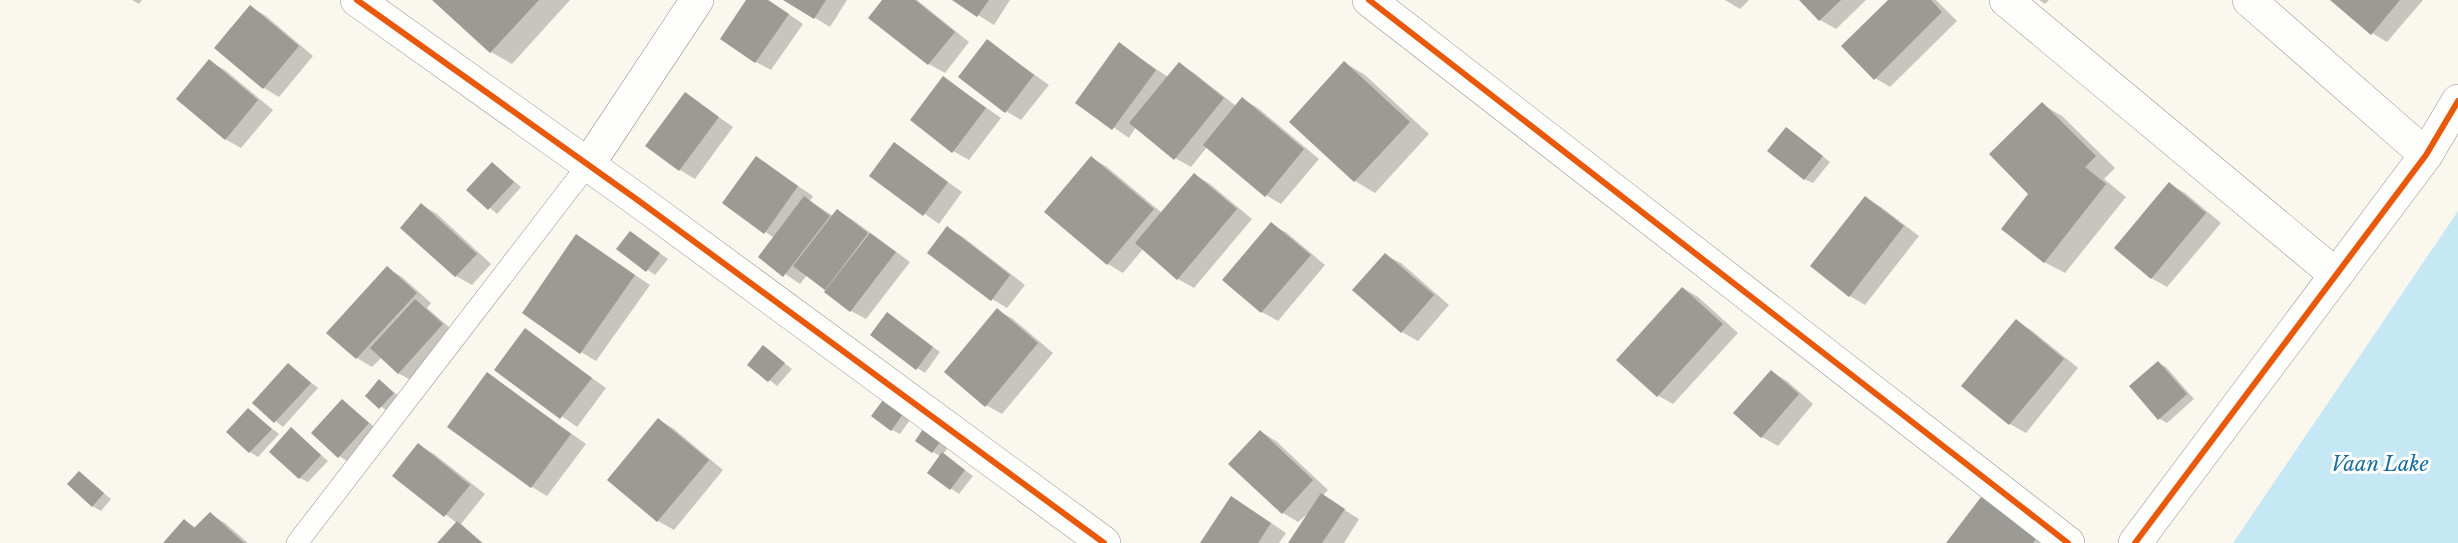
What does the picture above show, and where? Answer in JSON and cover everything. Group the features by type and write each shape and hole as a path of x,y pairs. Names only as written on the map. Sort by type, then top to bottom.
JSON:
{"street":[{"path":"587,166 697,0"},
{"path":"1370,0 2068,543"},
{"path":"2006,0 2336,275"},
{"path":"2249,0 2426,155"},
{"path":"365,2 1104,543"},
{"path":"2135,543 2426,155 2458,101"}],"lane":[{"path":"297,543 587,166"}],"water":[{"name":"Vaan Lake","path":"2458,211 2458,543 2233,543"}],"building":[{"path":"432,0 539,0 490,53"},
{"path":"746,0 768,0 789,14 755,63 720,39"},
{"path":"783,0 826,0 814,19"},
{"path":"882,0 915,0 955,32 928,65 868,18"},
{"path":"952,0 989,0 977,17"},
{"path":"1799,0 1841,0 1819,21"},
{"path":"1888,0 1931,0 1942,12 1874,80 1841,46"},
{"path":"2330,0 2400,0 2371,35"},
{"path":"250,5 299,46 263,89 214,48"},
{"path":"987,39 1034,75 1005,113 958,77"},
{"path":"1119,42 1156,70 1112,130 1075,103"},
{"path":"209,59 258,100 225,140 176,99"},
{"path":"1344,61 1410,122 1354,182 1289,122"},
{"path":"1179,62 1224,98 1174,160 1129,123"},
{"path":"943,76 986,108 952,153 910,120"},
{"path":"685,92 719,117 679,171 645,146"},
{"path":"1242,97 1304,149 1265,197 1203,145"},
{"path":"2042,102 2096,156 2085,167 2106,184 2044,263 2001,229 2028,194 1989,154"},
{"path":"1786,127 1823,156 1804,180 1767,151"},
{"path":"894,142 948,182 923,216 869,176"},
{"path":"756,156 798,186 764,234 722,203"},
{"path":"1091,156 1154,209 1107,265 1044,212"},
{"path":"492,162 514,182 488,210 466,190"},
{"path":"1194,173 1237,209 1177,280 1135,243"},
{"path":"2169,182 2206,213 2151,279 2114,248"},
{"path":"804,196 830,216 783,277 758,257"},
{"path":"1865,196 1904,226 1849,297 1810,266"},
{"path":"421,203 477,254 455,277 400,228"},
{"path":"837,209 868,233 825,290 793,266"},
{"path":"1271,222 1311,255 1261,313 1222,280"},
{"path":"947,226 1010,275 991,301 927,253"},
{"path":"630,231 660,253 646,272 616,249"},
{"path":"870,233 896,252 850,312 824,292"},
{"path":"576,234 635,275 580,354 522,313"},
{"path":"1385,253 1434,295 1401,333 1352,290"},
{"path":"387,266 417,293 356,359 326,333"},
{"path":"1682,287 1723,324 1657,397 1616,360"},
{"path":"415,299 443,324 398,374 370,348"},
{"path":"997,308 1038,343 985,407 944,372"},
{"path":"887,312 933,347 916,370 870,335"},
{"path":"2016,319 2064,359 2009,425 1961,386"},
{"path":"525,328 592,378 560,419 494,370"},
{"path":"763,345 785,363 768,382 747,365"},
{"path":"2158,361 2187,394 2158,420 2129,386"},
{"path":"288,363 311,383 274,423 252,403"},
{"path":"1771,370 1799,394 1761,438 1733,413"},
{"path":"487,372 571,434 531,488 447,427"},
{"path":"379,379 394,393 379,409 365,396"},
{"path":"342,399 369,423 338,458 311,433"},
{"path":"883,400 903,414 891,431 871,416"},
{"path":"248,408 272,429 249,453 226,432"},
{"path":"658,418 709,460 657,522 607,480"},
{"path":"291,427 321,455 299,479 269,452"},
{"path":"923,429 940,442 932,453 915,441"},
{"path":"1260,430 1313,480 1282,514 1228,464"},
{"path":"418,443 470,485 444,517 392,476"},
{"path":"942,452 965,470 950,490 927,473"},
{"path":"79,471 104,493 92,507 67,484"},
{"path":"1321,493 1345,509 1322,543 1288,543"},
{"path":"1231,496 1271,523 1258,543 1200,543"},
{"path":"1981,497 2036,539 2033,543 1946,543"},
{"path":"210,512 244,543 163,543 184,519 194,528"},
{"path":"457,521 482,543 437,543"}],"cycle path":[{"path":"357,0 639,201 1104,543"},
{"path":"1369,0 2068,543"},
{"path":"2135,543 2426,155 2458,101"}]}
